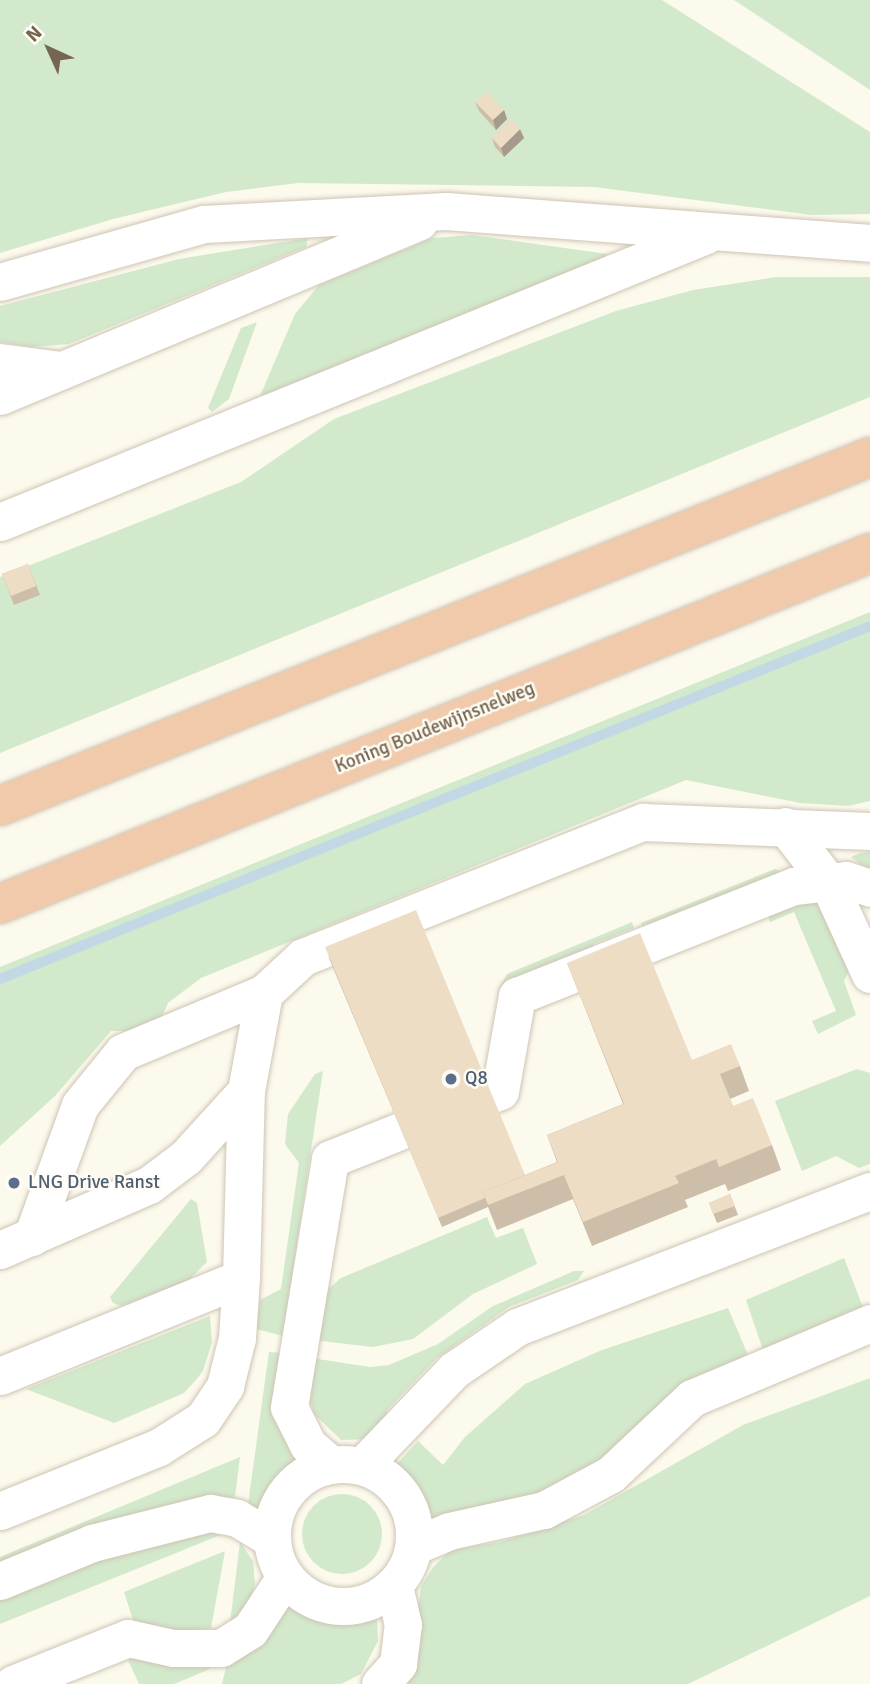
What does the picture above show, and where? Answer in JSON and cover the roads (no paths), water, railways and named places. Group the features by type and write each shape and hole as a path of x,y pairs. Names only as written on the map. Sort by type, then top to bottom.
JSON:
{"highway":[{"path":"0,806 870,457"},
{"name":"Koning Boudewijnsnelweg","path":"0,904 870,553"}],"lane":[{"path":"0,396 446,211"},
{"path":"0,282 204,224 446,211 870,243"},
{"path":"0,522 710,233"},
{"path":"0,362 62,370"},
{"path":"16,1243 80,1105 123,1052 264,993 303,957 643,822 870,831"},
{"path":"785,826 828,882 870,974"},
{"path":"870,888 846,880 794,886 744,903 517,996 499,1091 330,1159 289,1407 308,1446 346,1466 399,1490 412,1517 414,1546 394,1586 368,1602 337,1606 308,1597 285,1577 272,1539 283,1497 304,1476 346,1466 454,1370 517,1327 870,1191"},
{"path":"0,1511 159,1447 203,1419 225,1386 237,1338 246,1091 264,993"},
{"path":"16,1243 149,1185 194,1150 246,1091"},
{"path":"0,1377 241,1278"},
{"path":"414,1546 449,1531 544,1510 611,1474 692,1398 870,1323"},
{"path":"0,1581 92,1543 210,1513 237,1518 272,1539"},
{"path":"13,1684 128,1638 173,1648 221,1647 250,1630 285,1577"},
{"path":"380,1684 398,1664 402,1625 394,1586"}],"waterway":[{"path":"0,979 870,626"}],"place":[{"name":"Q8","path":"451,1079"},
{"name":"LNG Drive Ranst","path":"14,1183"}]}
